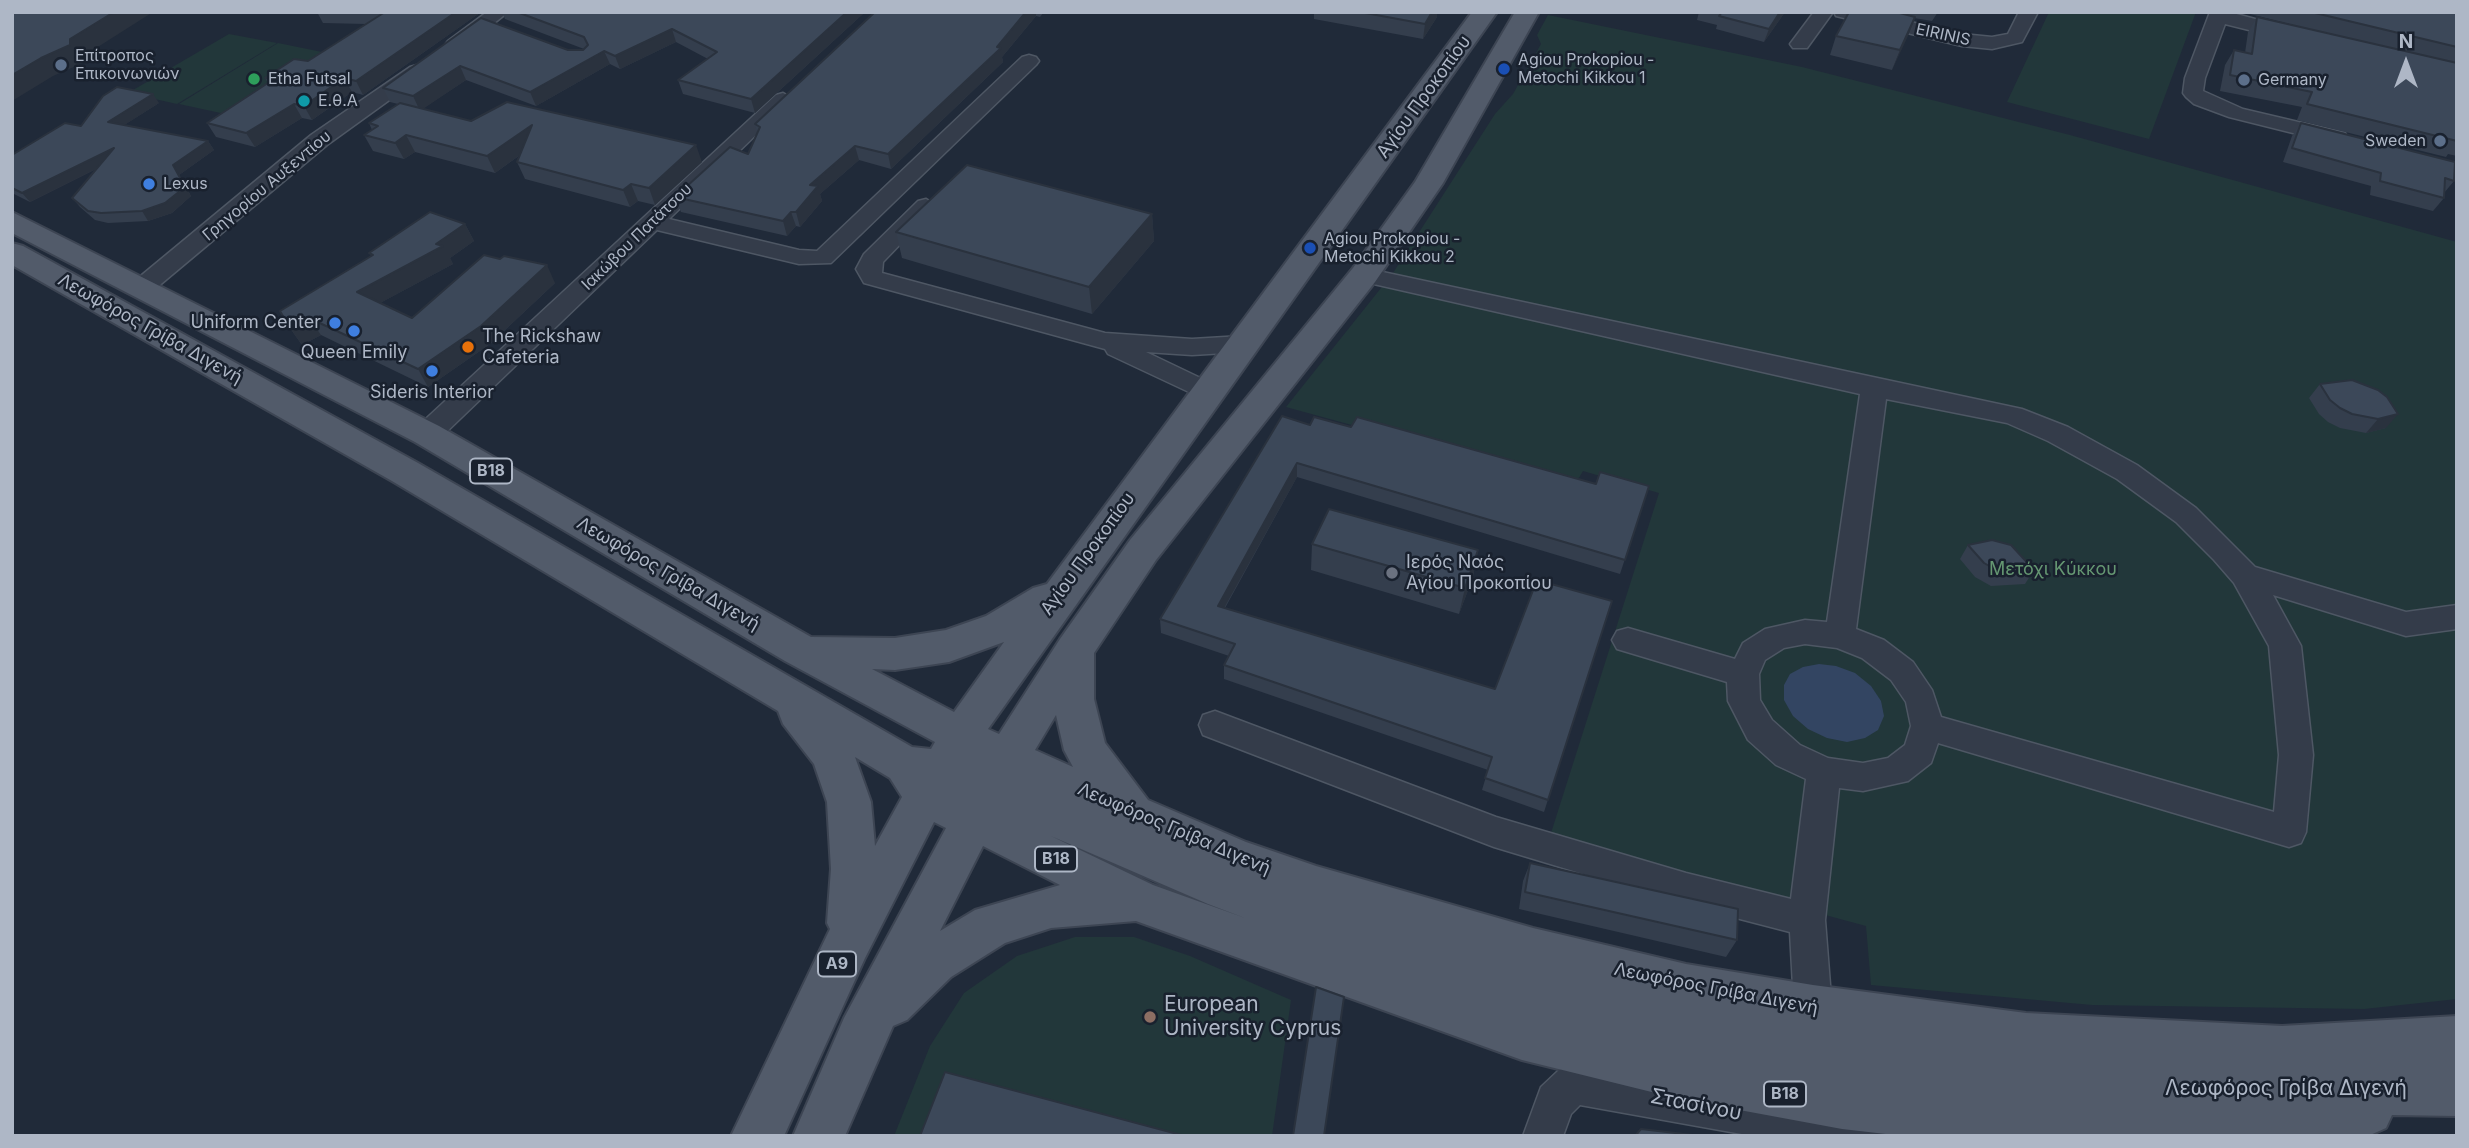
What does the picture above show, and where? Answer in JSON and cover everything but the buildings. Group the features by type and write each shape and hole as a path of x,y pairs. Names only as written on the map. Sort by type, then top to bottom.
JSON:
{"main road":[{"name":"Αγίου Προκοπίου","path":"757,1136 933,766 1485,12"},
{"path":"819,1136 862,1035 991,788 1074,650 1159,529 1364,275 1429,183 1527,12"},
{"name":"Λεωφόρος Γρίβα Διγενή","path":"12,221 427,434 799,650 933,766 991,788 1139,817 1235,859 1317,887 1533,950 1686,987 1815,1030 2042,1082 2184,1089 2457,1092"},
{"name":"Λεωφόρος Γρίβα Διγενή","path":"12,252 405,472 773,686 933,766 991,788 1224,889 1528,990 1681,1027 2026,1038 2282,1051 2457,1041"},
{"path":"799,650 895,654 948,646 1000,628 1064,587"},
{"path":"1074,650 1073,699 1085,750 1109,785 1139,817"},
{"path":"773,686 804,717 833,756 849,802 854,900 848,942"},
{"name":"Λεωφόρος Γρίβα Διγενή","path":"991,788 1138,900 1243,940 1522,1035 1680,1074 1842,1103 2057,1127 2134,1131 2276,1123 2457,1092"},
{"path":"862,1035 888,1005 934,961 992,925 1051,907 1138,900"}],"street":[{"path":"1800,44 1824,12"},
{"name":"EIRINIS","path":"1843,12 1962,40 1992,43 2015,38 2029,12"},
{"path":"2309,38 2219,15 2195,78 2193,93 2201,100 2236,113 2353,143"},
{"name":"Γρηγορίου Αυξεντίου","path":"140,289 319,140 436,58 498,22"},
{"path":"652,222 799,257 822,258 1029,61"},
{"name":"Ιακώβου Πατάτσου","path":"427,434 800,84"},
{"path":"928,204 872,259 868,269 872,278 1105,341 1192,347 1242,344"},
{"path":"1364,275 1874,388 2013,415 2076,443 2127,472 2186,515 2245,575 2285,646 2290,673 2296,755 2288,832 1927,726"},
{"path":"1105,341 1206,391"},
{"path":"1840,636 1874,388"},
{"path":"2245,575 2406,624 2457,617"},
{"path":"1805,632 1840,636 1872,649 1902,671 1922,699 1927,726 1919,753 1896,771 1863,777 1824,772 1788,755 1760,730 1744,701 1743,674 1754,652 1776,638 1805,632"},
{"path":"1628,640 1743,674"},
{"path":"1215,725 1494,832 1686,889 1807,920"},
{"path":"1815,1030 1807,920 1824,772"},
{"name":"Στασίνου","path":"1543,1136 1547,1117 1566,1088 1582,1084 1868,1136"}],"green space":[{"path":"2049,12 2196,12 2149,139 2007,102"},
{"name":"Μετόχι Κύκκου","path":"1548,15 1802,67 2070,135 2457,242 2457,999 2364,1009 2092,1005 1871,985 1866,926 1751,895 1551,833 1659,493 1583,471 1574,486 1286,407 1393,273 1495,114 1513,94 1541,44 1537,35"},
{"name":"Etha Futsal","path":"229,34 277,43 177,104 128,93"},
{"name":"Etha Futsal","path":"278,43 327,53 230,115 179,104"},
{"name":"European University Cyprus","path":"1075,937 1134,937 1190,956 1291,1000 1272,1136 894,1136 930,1046 964,993 1017,956"}],"water":[{"path":"1819,664 1836,666 1855,673 1871,686 1881,701 1884,716 1878,730 1865,738 1847,742 1827,738 1808,729 1793,716 1784,700 1784,685 1790,674 1803,667"}],"place":[{"name":"Επίτροπος Επικοινωνιών","path":"61,65"},
{"name":"Agiou Prokopiou - Metochi Kikkou 1","path":"1504,69"},
{"name":"Etha Futsal","path":"254,79"},
{"name":"Germany","path":"2244,80"},
{"name":"Ε.θ.Α","path":"304,101"},
{"name":"Sweden","path":"2440,141"},
{"name":"Lexus","path":"149,184"},
{"name":"Agiou Prokopiou - Metochi Kikkou 2","path":"1310,248"},
{"name":"Uniform Center","path":"335,323"},
{"name":"Queen Emily","path":"354,331"},
{"name":"The Rickshaw Cafeteria","path":"468,347"},
{"name":"Sideris Interior","path":"432,371"},
{"name":"Ιερός Ναός Αγίου Προκοπίου","path":"1392,573"},
{"name":"European University Cyprus","path":"1150,1017"}]}
